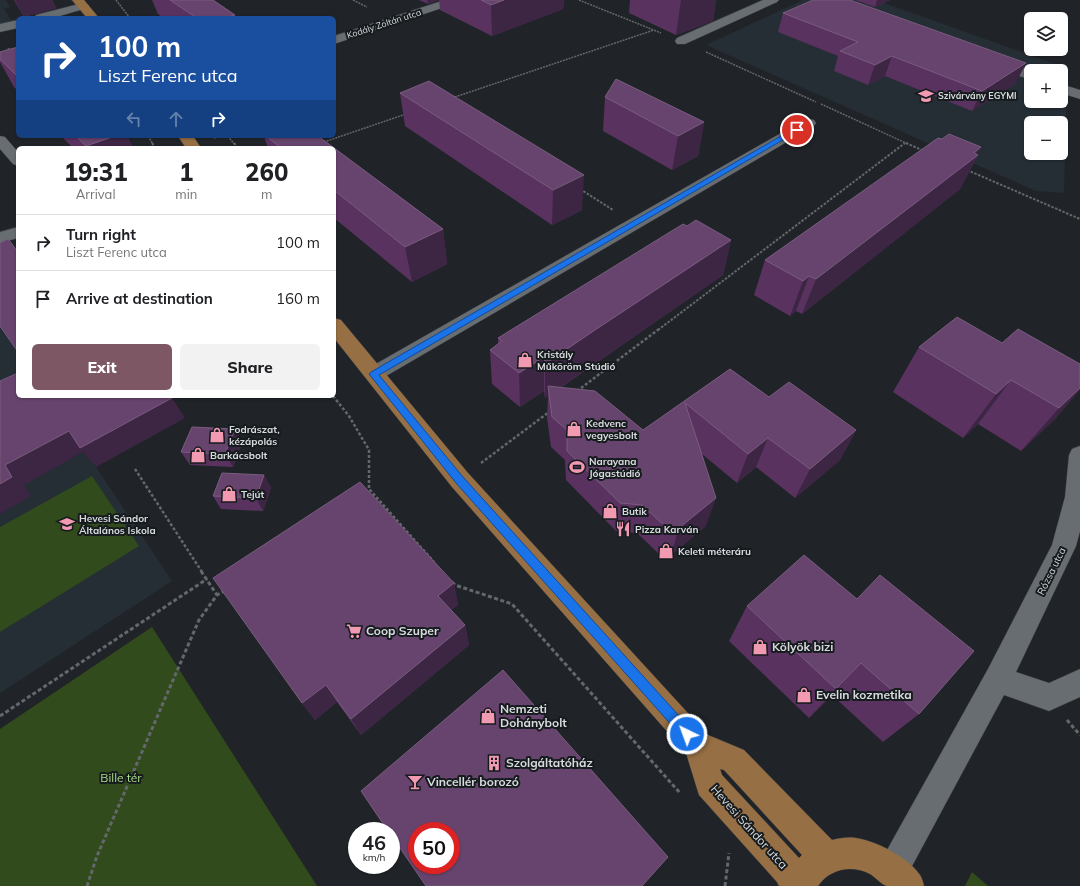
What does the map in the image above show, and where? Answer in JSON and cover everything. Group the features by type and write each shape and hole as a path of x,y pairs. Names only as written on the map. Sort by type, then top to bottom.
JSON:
{"main road":[{"path":"81,3 91,16"},
{"name":"Hevesi Sándor utca","path":"336,327 460,480 698,745 710,784 790,872 809,874 815,846 734,760 698,745"},
{"path":"809,874 850,852 874,858 901,878"}],"street":[{"name":"Kodály Zoltán utca","path":"336,39 456,0"},
{"path":"681,40 773,0"},
{"path":"45,16 81,3"},
{"path":"0,28 16,24"},
{"path":"979,57 1024,73"},
{"path":"1068,91 1080,95"},
{"path":"374,374 810,123"},
{"path":"0,140 16,159"},
{"path":"0,238 16,233"},
{"name":"Rózsa utca","path":"901,878 1064,546 1077,497 1080,455"},
{"path":"998,679 1048,697 1080,683"}],"path":[{"path":"116,0 128,16"},
{"path":"579,0 681,40 927,152"},
{"path":"450,99 654,30"},
{"path":"336,138 412,112"},
{"path":"230,138 236,146"},
{"path":"321,143 336,138"},
{"path":"574,393 905,143"},
{"path":"964,168 1080,219"},
{"path":"574,186 634,223"},
{"path":"335,398 349,416 369,450 369,489 435,563"},
{"path":"460,480 555,408"},
{"path":"135,468 217,596"},
{"path":"363,494 369,489"},
{"path":"0,716 206,579"},
{"path":"450,580 455,586 512,604 682,795"},
{"path":"87,886 97,856 199,620 217,596 230,587"},
{"path":"725,886 730,849"}],"shaded area":[{"path":"0,0 6,0 10,7 4,9 12,21 0,23"},
{"name":"Szivárvány EGYMI","path":"803,0 876,0 1024,53 1024,56 1032,56 1055,64 1024,64 1024,108 1066,108 1066,116 1024,116 1024,160 1065,160 1064,193 1036,191 706,45"},
{"name":"Hevesi Sándor Általános Iskola","path":"16,252 16,398 33,398 185,418 96,467 172,581 0,693 0,258"}],"green space":[{"path":"92,476 139,546 0,632 0,527"},
{"name":"Bille tér","path":"152,627 317,886 0,886 0,729"},
{"path":"972,872 988,886 965,886"}],"building":[{"path":"170,0 213,0 235,15 231,16 194,16"},
{"path":"481,0 504,0 491,5"},
{"path":"813,0 850,0 1026,63 982,91 892,56 875,65 840,51 858,42 783,13"},
{"path":"16,48 16,75 0,59 0,52"},
{"path":"616,79 704,122 678,136 605,97"},
{"path":"429,81 584,175 553,190 400,93"},
{"path":"949,134 981,147 974,153 978,155 816,279 809,276 803,281 765,260 938,138 942,139"},
{"path":"78,138 109,138 86,146"},
{"path":"268,138 321,138 331,146 278,146"},
{"path":"336,149 443,229 405,247 336,192"},
{"path":"696,220 731,240 545,364 544,357 519,373 490,350 502,341 498,338 683,224 687,226"},
{"path":"8,239 16,249 16,349 0,326 0,243"},
{"path":"957,317 1002,343 1018,329 1080,364 1080,388 1059,408 1011,380 996,394 919,347"},
{"path":"730,369 769,397 789,382 856,430 810,469 768,438 748,454 685,403 716,498 679,528 665,526 642,505 620,503 567,451 567,430 552,417 548,386 595,391 643,430"},
{"path":"16,374 16,398 172,398 80,448 69,431 5,465 12,477 0,484 0,381"},
{"path":"192,427 235,429 225,454 181,452"},
{"path":"222,473 264,475 256,498 213,496"},
{"name":"Coop Szuper","path":"360,482 454,583 438,596 465,625 351,719 326,685 302,703 213,578"},
{"path":"804,555 857,599 880,575 974,651 919,714 861,663 836,689 747,606"},
{"name":"Szolgáltatóház","path":"503,670 668,857 642,886 426,886 418,874 460,874 460,822 408,822 408,860 400,848 400,822 382,822 361,791"}],"place":[{"name":"Szivárvány EGYMI","path":"926,96"},
{"name":"Kristály Műköröm Stúdió","path":"525,360"},
{"name":"Kedvenc vegyesbolt","path":"574,429"},
{"name":"Fodrászat, kézápolás","path":"217,435"},
{"name":"Barkácsbolt","path":"198,455"},
{"name":"Narayana Jógastúdió","path":"577,467"},
{"name":"Tejút","path":"229,494"},
{"name":"Butik","path":"610,511"},
{"name":"Hevesi Sándor Általános Iskola","path":"67,524"},
{"name":"Pizza Karván","path":"623,529"},
{"name":"Keleti méteráru","path":"666,551"},
{"name":"Coop Szuper","path":"354,631"},
{"name":"Kölyök bizi","path":"760,647"},
{"name":"Evelin kozmetika","path":"804,695"},
{"name":"Nemzeti Dohánybolt","path":"488,716"},
{"name":"Szolgáltatóház","path":"494,763"},
{"name":"Vincellér borozó","path":"415,782"}],"route":[{"path":"687,734 460,480 404,413 374,374 797,130"}]}
